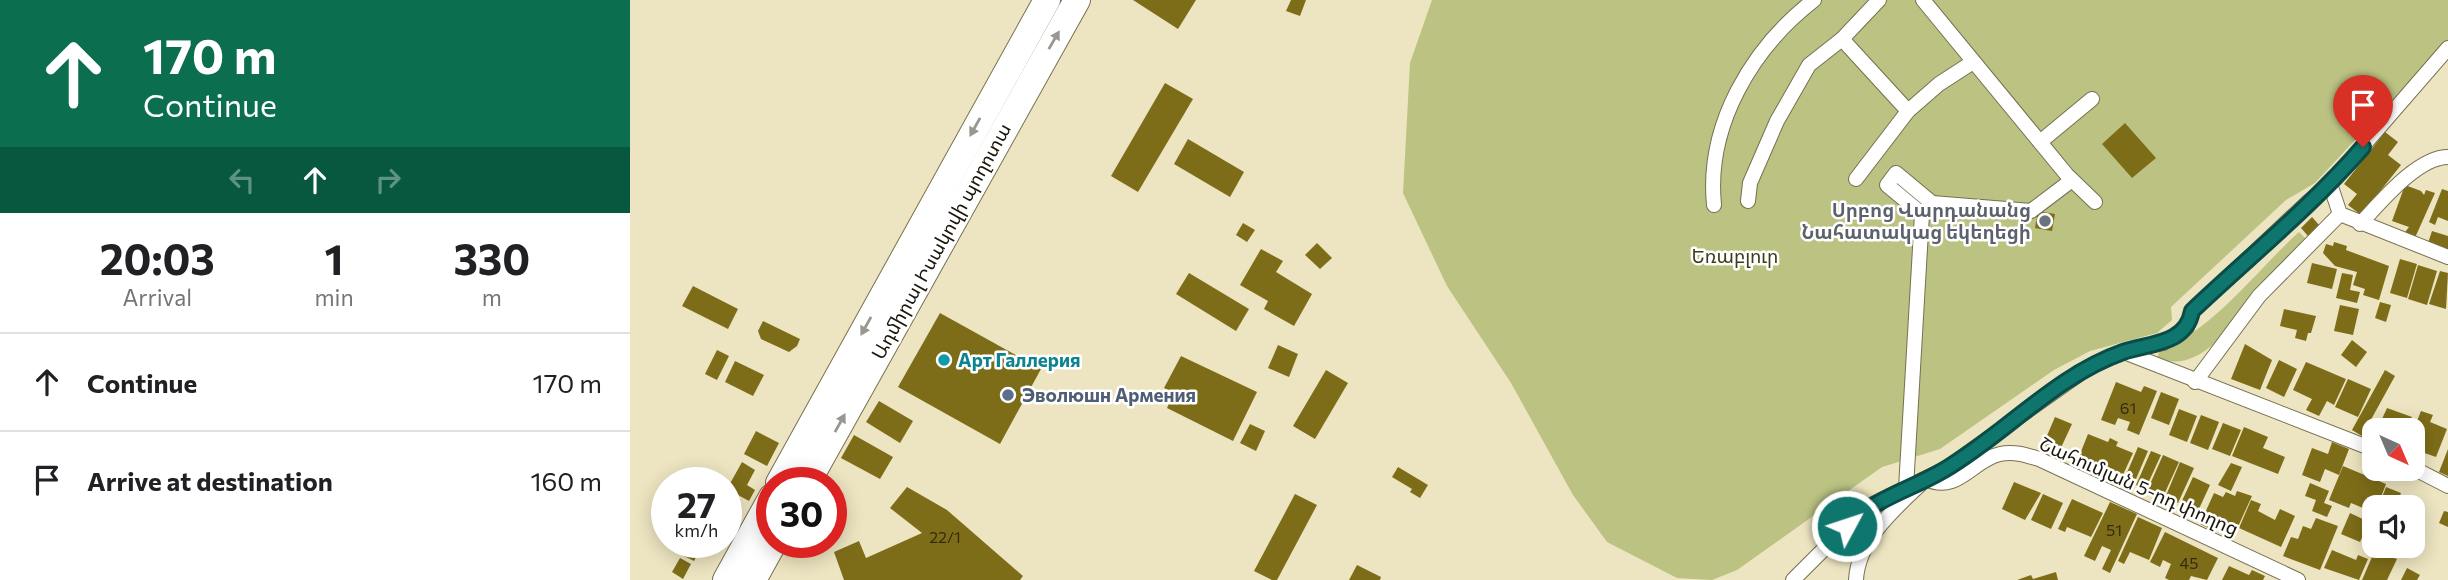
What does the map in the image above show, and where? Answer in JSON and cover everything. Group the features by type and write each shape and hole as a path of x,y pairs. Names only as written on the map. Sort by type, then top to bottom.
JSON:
{"highway":[{"name":"Ադմիրալ Իսակովի պողոտա","path":"788,467 1047,0"},
{"name":"Ադմիրալ Իսակովի պողոտա","path":"816,467 1077,0"},
{"path":"726,580 756,525"},
{"path":"753,580 765,558"}],"street":[{"path":"1714,205 1712,185 1722,125 1733,99 1754,64 1777,35 1814,0"},
{"path":"1748,201 1750,183 1777,121 1809,65 1842,39 1879,0"},
{"path":"1923,0 2071,180 2095,202"},
{"path":"1842,39 1908,111"},
{"path":"1793,580 1865,508 1945,469 2069,379 2124,352 2163,343 2187,327 2192,311 2306,203 2330,184 2448,48"},
{"path":"1856,179 1908,111 1939,84 1973,62"},
{"path":"2040,142 2092,99"},
{"path":"2433,162 2448,142"},
{"path":"2360,224 2398,184 2433,162 2448,157"},
{"path":"1871,162 1891,179"},
{"path":"1922,214 1887,185 1896,173 1932,202 2031,211 2071,180"},
{"path":"2330,184 2340,214 2448,257"},
{"path":"1906,488 1922,214 1932,202"},
{"path":"2196,382 2259,296 2340,214"},
{"path":"2124,352 2362,445"},
{"name":"Շահումյան 5-րդ փողոց","path":"1926,479 1938,485 1952,482 1987,459 2017,453 2039,459 2298,580"},
{"path":"2426,475 2448,486"},
{"path":"1856,580 1861,559 1872,537 1889,515 1926,479"}],"green space":[{"name":"Եռաբլուր","path":"1432,0 2448,0 2448,40 2315,183 2286,200 2171,307 2172,320 2157,333 2090,351 2054,370 1940,449 1882,467 1737,570 1712,580 1677,578 1607,542 1573,495 1511,383 1447,286 1403,193 1410,63"},
{"path":"2299,232 2306,239 2238,321 2208,349 2189,359 2157,359 2159,352 2180,341 2217,314"}],"building":[{"path":"1133,0 1196,0 1178,29"},
{"path":"1291,0 1306,0 1300,16 1286,11"},
{"path":"1165,83 1193,99 1138,192 1111,176"},
{"path":"2125,123 2156,158 2132,178 2102,144"},
{"path":"2385,132 2398,142 2388,155 2401,165 2361,215 2348,205 2357,194 2344,184"},
{"path":"1188,139 1244,172 1230,197 1174,164"},
{"path":"2405,185 2421,191 2424,195 2426,190 2435,193 2414,240 2402,236 2409,227 2392,221"},
{"path":"2442,189 2448,191 2448,221 2438,217 2435,225 2429,222"},
{"name":"Սրբոց Վարդանանց Նահատակաց եկեղեցի","path":"2038,211 2055,214 2052,231 2035,228"},
{"path":"2312,217 2319,225 2308,236 2301,228"},
{"path":"1243,223 1255,230 1247,242 1236,235"},
{"path":"2432,231 2448,236 2448,250 2428,243"},
{"path":"2334,242 2347,246 2346,250 2389,266 2379,300 2363,295 2365,289 2353,285 2357,272 2335,266 2323,253 2326,244 2333,246"},
{"path":"1317,243 1332,258 1320,269 1305,255"},
{"path":"1261,249 1283,261 1276,272 1312,294 1294,326 1264,309 1268,301 1240,285"},
{"path":"2400,259 2417,264 2407,298 2390,293"},
{"path":"2312,263 2337,269 2332,289 2307,283"},
{"path":"2418,265 2437,271 2427,305 2408,299"},
{"path":"2440,271 2448,273 2446,309 2429,304"},
{"path":"1189,273 1249,309 1236,331 1176,294"},
{"path":"2342,273 2353,275 2350,290 2360,292 2357,303 2336,298"},
{"path":"693,286 738,309 728,329 682,306"},
{"path":"2380,302 2391,305 2386,322 2375,318"},
{"path":"2340,305 2359,309 2353,335 2334,331"},
{"path":"2284,309 2316,316 2306,341 2295,338 2297,330 2280,326"},
{"path":"940,313 1041,369 1000,444 898,387"},
{"path":"763,321 800,339 797,346 789,352 761,339 758,331"},
{"path":"2352,340 2367,352 2356,367 2341,355"},
{"path":"2245,344 2272,360 2260,390 2231,379"},
{"path":"1278,345 1298,354 1289,377 1268,368"},
{"path":"717,350 729,356 717,380 705,374"},
{"path":"1181,356 1257,392 1233,441 1167,408 1174,393 1164,388"},
{"path":"2279,360 2297,369 2284,397 2266,388"},
{"path":"735,361 764,375 753,396 725,382"},
{"path":"2306,362 2346,379 2334,405 2327,401 2319,416 2306,410 2312,399 2293,390"},
{"path":"1326,370 1348,383 1315,439 1293,426"},
{"path":"2385,370 2395,376 2372,418 2362,418 2362,436 2352,430"},
{"path":"2348,379 2371,389 2358,417 2335,407"},
{"path":"2116,382 2141,392 2144,386 2157,391 2139,435 2127,430 2130,422 2118,418 2115,425 2101,420"},
{"path":"2161,392 2179,399 2169,425 2151,418"},
{"path":"879,401 913,421 900,443 866,422"},
{"path":"2387,408 2412,417 2412,418 2382,418"},
{"path":"2179,409 2197,416 2187,442 2169,435"},
{"path":"2421,411 2433,415 2430,422 2447,429 2436,457 2426,454 2426,418 2418,418"},
{"path":"2201,415 2219,422 2208,450 2190,443"},
{"path":"2055,417 2072,424 2059,452 2043,445"},
{"path":"2223,423 2241,430 2230,456 2212,449"},
{"path":"1250,424 1265,431 1256,451 1240,443"},
{"path":"2244,427 2268,437 2263,448 2285,457 2278,474 2232,456"},
{"path":"756,431 779,443 767,466 744,454"},
{"path":"2088,434 2108,442 2110,438 2118,442 2116,446 2133,453 2122,477 2078,459"},
{"path":"854,435 893,457 880,479 841,458"},
{"path":"2332,442 2349,449 2339,475 2325,469 2320,482 2302,475 2312,448 2328,454"},
{"path":"2138,447 2148,451 2133,486 2123,482"},
{"path":"2448,449 2448,476 2439,472"},
{"path":"2151,451 2161,455 2145,490 2136,485"},
{"path":"2163,455 2179,462 2163,497 2147,491"},
{"path":"742,462 755,470 747,485 755,490 749,501 742,497 742,467 739,467"},
{"path":"2180,462 2194,468 2178,503 2165,498"},
{"path":"2231,463 2242,467 2231,491 2218,485"},
{"path":"2343,466 2362,474 2362,481 2386,484 2382,495 2362,495 2362,508 2351,503 2349,508 2329,500"},
{"path":"1398,467 1428,485 1420,498 1410,492 1412,489 1392,477"},
{"path":"2193,477 2210,485 2198,511 2181,503"},
{"path":"2014,482 2041,493 2025,520 2002,509"},
{"path":"2310,483 2329,491 2324,503 2332,506 2327,517 2312,511 2316,500 2305,496"},
{"path":"907,487 947,510 1023,576 1020,580 844,580 836,558 847,558 847,546 859,541 866,558 922,533 890,508"},
{"path":"2386,487 2401,493 2400,495 2383,495"},
{"path":"2237,491 2252,496 2236,531 2214,521 2210,529 2200,524 2214,493 2223,497 2226,492 2235,496"},
{"path":"1295,494 1317,505 1277,580 1272,580 1254,571"},
{"path":"2043,494 2063,503 2051,529 2031,520"},
{"path":"2072,499 2103,513 2091,537 2067,527 2065,532 2058,529"},
{"path":"2251,500 2261,504 2258,511 2275,520 2280,509 2295,516 2281,547 2239,528"},
{"path":"2110,502 2137,514 2110,573 2102,569 2111,550 2102,546 2095,561 2084,556"},
{"path":"2444,511 2448,512 2448,527 2439,523"},
{"path":"2350,513 2362,519 2360,542 2341,534"},
{"path":"2138,517 2162,528 2149,560 2130,552 2124,564 2118,561"},
{"path":"2316,518 2338,526 2320,570 2283,556 2291,537 2298,539 2303,526 2311,529"},
{"path":"2165,532 2218,558 2207,580 2191,576 2189,580 2169,580 2165,578 2171,564 2163,560 2160,567 2150,562"},
{"path":"2332,550 2356,560 2358,555 2368,559 2359,580 2324,568"},
{"path":"680,558 691,564 683,579 672,572"},
{"path":"2372,558 2397,559 2387,580 2362,580"},
{"path":"1357,565 1381,577 1380,580 1349,580"},
{"path":"2229,566 2249,575 2252,570 2265,576 2263,580 2222,580"},
{"path":"2407,568 2420,575 2417,580 2401,580"},
{"path":"2056,572 2058,580 2017,580 2031,575 2033,579"}],"place":[{"name":"Սրբոց Վարդանանց Նահատակաց եկեղեցի","path":"2045,221"},
{"name":"Арт Галлерия","path":"944,360"},
{"name":"Эволюшн Армения","path":"1008,395"}],"route":[{"path":"1847,526 1865,508 1945,469 2069,379 2124,352 2163,343 2187,327 2192,311 2306,203 2330,184 2363,147"}]}
